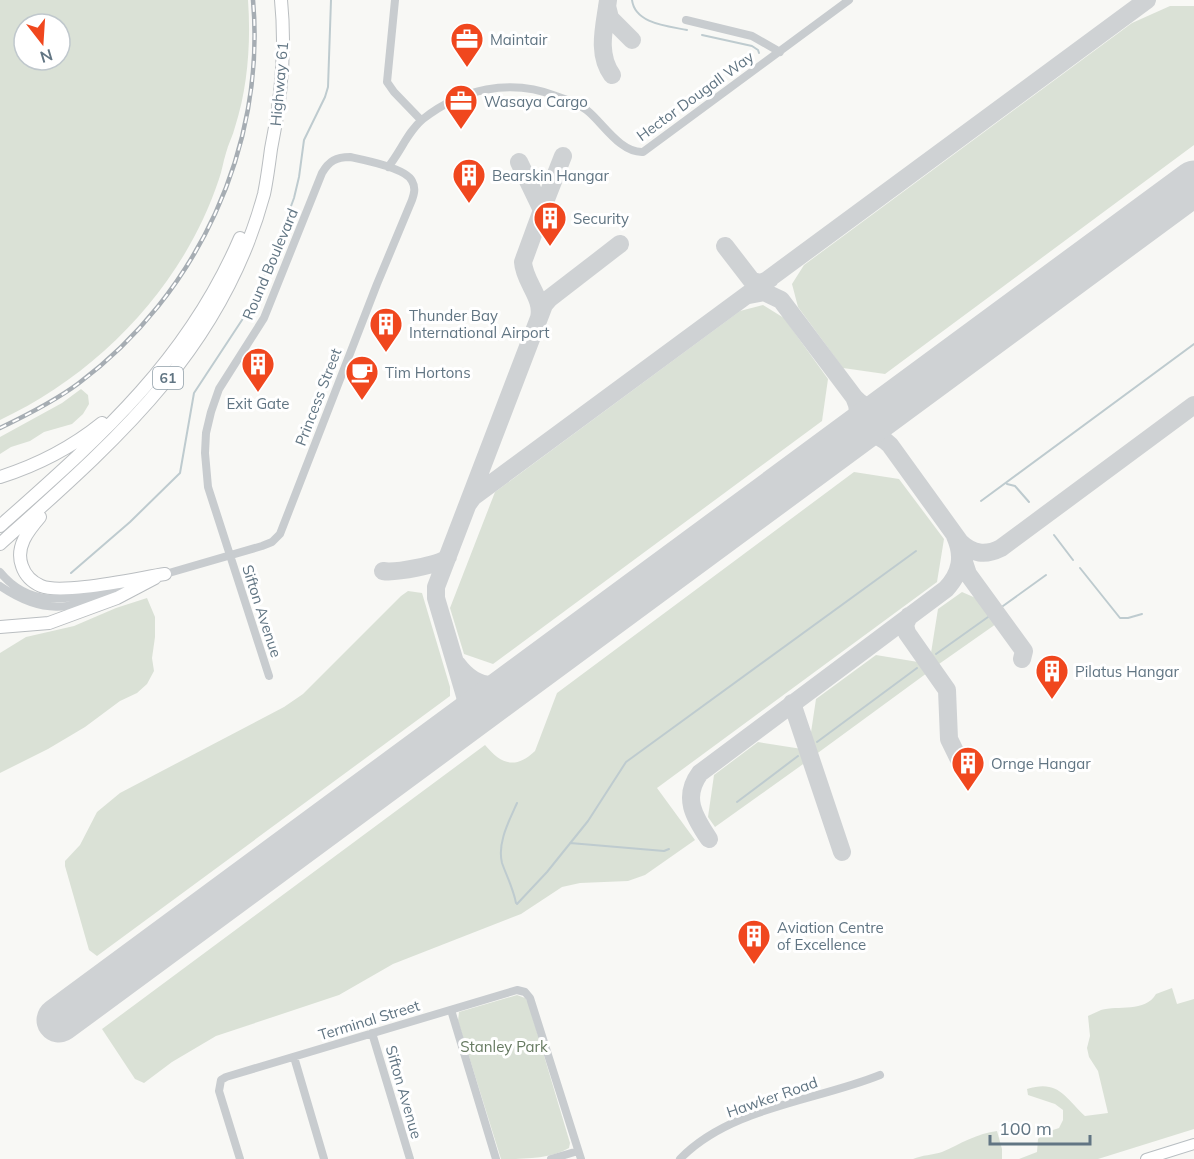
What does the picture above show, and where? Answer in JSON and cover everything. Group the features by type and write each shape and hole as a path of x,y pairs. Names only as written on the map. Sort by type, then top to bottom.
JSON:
{"highway":[{"name":"Highway 61","path":"268,167 280,92 283,42 282,0"},
{"name":"61","path":"0,526 72,461 136,397 184,340 214,292 236,247 268,167"},
{"name":"61","path":"0,544 92,462 149,402 183,361 208,323 230,281 255,223 268,167"},
{"path":"0,477 41,462 66,449 136,397"},
{"path":"92,462 23,538 20,556 21,564 27,575 41,586 63,589 165,574"},
{"path":"0,627 49,623 117,598 165,574"}],"main road":[{"path":"1146,1159 1194,1144"}],"street":[{"path":"388,167 421,120 387,82 395,0"},
{"name":"Hector Dougall Way","path":"421,120 459,97 472,92 498,88 528,88 570,101 586,110 621,144 630,150 642,152 849,0"},
{"path":"686,20 752,36 780,52"},
{"name":"Round Boulevard","path":"230,555 208,488 206,472 206,433 214,400 264,318 325,167 335,159 350,157 388,167"},
{"name":"Princess Street","path":"0,572 24,592 56,600 80,597 165,574 272,542 278,538 414,191 412,180 409,177 388,167"},
{"name":"Sifton Avenue","path":"230,555 269,676"},
{"name":"Princess Street","path":"0,586 31,603 62,608 165,574"},
{"name":"Terminal Street","path":"240,1159 219,1090 221,1080 517,990 525,992 530,998 579,1155"},
{"path":"451,1010 496,1159"},
{"name":"Sifton Avenue","path":"372,1033 410,1159"},
{"path":"294,1057 324,1159"},
{"name":"Hawker Road","path":"680,1159 708,1137 755,1114 880,1075"},
{"path":"551,1159 579,1155"}],"green space":[{"path":"0,0 248,0 248,64 243,96 219,179 204,218 184,255 161,289 134,322 104,351 37,400 0,420"},
{"path":"1170,6 1194,6 1194,145 885,374 843,368 798,307 792,284 804,265 1132,23"},
{"path":"763,305 784,318 828,379 822,421 493,664 464,654 450,608 495,492 740,311"},
{"path":"81,389 88,395 89,404 83,414 72,424 44,432 0,454 0,437 62,403"},
{"path":"854,472 899,479 944,539 937,582 657,788 695,840 645,875 628,881 580,883 562,887 521,914 393,964 339,995 216,1036 172,1062 144,1083 135,1079 102,1029 485,745 497,757 508,762 521,761 528,757 535,751 557,693"},
{"path":"408,591 422,593 450,687 450,696 97,956 89,950 65,861 80,845 97,812 120,793 284,707 303,694"},
{"path":"962,592 978,599 996,624 939,664 931,653 938,609"},
{"path":"147,598 155,617 155,637 152,658 154,671 147,684 85,727 0,773 0,653 26,637 74,626"},
{"path":"876,655 918,662 927,673 815,755 810,739 816,699"},
{"path":"758,742 802,749 806,762 715,827 708,817 714,775"},
{"path":"1172,988 1177,1004 1194,999 1194,1129 1098,1159 1019,1159 1037,1152 1038,1139 1044,1133 1059,1128 1063,1120 1063,1110 1055,1104 1028,1095 1027,1089 1046,1086 1054,1088 1066,1096 1085,1116 1108,1113 1098,1071 1089,1057 1087,1048 1090,1036 1088,1016 1101,1010 1145,1004 1156,994"},
{"name":"Stanley Park","path":"517,995 528,1002 570,1143 569,1148 554,1154 536,1158 501,1159 458,1021 459,1012"},
{"path":"997,1131 1002,1159 913,1159 942,1152 976,1136"}],"waterway":[{"path":"71,573 130,522 180,473 194,393 242,320 269,266 294,198 304,140 328,87 331,0"},
{"path":"632,0 634,8 646,19 687,30"},
{"path":"702,35 752,46 759,53"},
{"path":"981,501 1194,344"},
{"path":"1007,484 1015,486 1029,502"},
{"path":"1054,535 1073,560"},
{"path":"517,904 547,872 588,821 626,762 916,551"},
{"path":"1080,568 1120,618 1142,614"},
{"path":"1003,606 1046,575"},
{"path":"936,654 988,617"},
{"path":"817,742 917,668"},
{"path":"737,802 798,756"},
{"path":"516,903 502,863 501,848 517,803"},
{"path":"570,843 664,851 669,849"}],"taxiway":[{"path":"608,0 603,48 604,58 612,75"},
{"path":"468,504 473,497 1147,0"},
{"path":"607,6 610,18 632,40"},
{"path":"541,212 563,156"},
{"path":"519,162 542,210 523,262 539,304 539,318"},
{"path":"405,763 454,727 464,713 465,696 436,598 436,587 544,305 620,244"},
{"path":"725,246 752,281 761,283 770,279"},
{"path":"749,295 764,292 781,300 854,397 858,410 857,421 855,427 842,441"},
{"path":"854,397 869,408 884,407 898,400 943,366"},
{"path":"799,477 852,439 867,434 882,438 890,445 960,542 974,551 990,552 1001,548 1194,405"},
{"path":"709,839 692,807 692,790 700,773 946,589 955,577 960,564 960,550 955,536"},
{"path":"961,553 968,574 1024,651 1022,659"},
{"path":"383,571 417,568 448,557"},
{"path":"909,616 905,625 907,633 947,690 949,739 966,774"},
{"path":"457,664 476,681 496,685 517,678 538,664"},
{"path":"792,703 842,852"}],"runway":[{"path":"59,1020 1194,183"}],"railway":[{"path":"0,428 70,390 121,347 158,307 189,262 215,214 235,163 248,109 254,55 253,0"}],"place":[{"name":"Maintair","path":"467,68"},
{"name":"Wasaya Cargo","path":"461,130"},
{"name":"Bearskin Hangar","path":"469,204"},
{"name":"Security","path":"550,247"},
{"name":"Thunder Bay International Airport","path":"386,353"},
{"name":"Exit Gate","path":"258,393"},
{"name":"Tim Hortons","path":"362,401"},
{"name":"Pilatus Hangar","path":"1052,700"},
{"name":"Ornge Hangar","path":"968,792"},
{"name":"Aviation Centre of Excellence","path":"754,965"}]}
